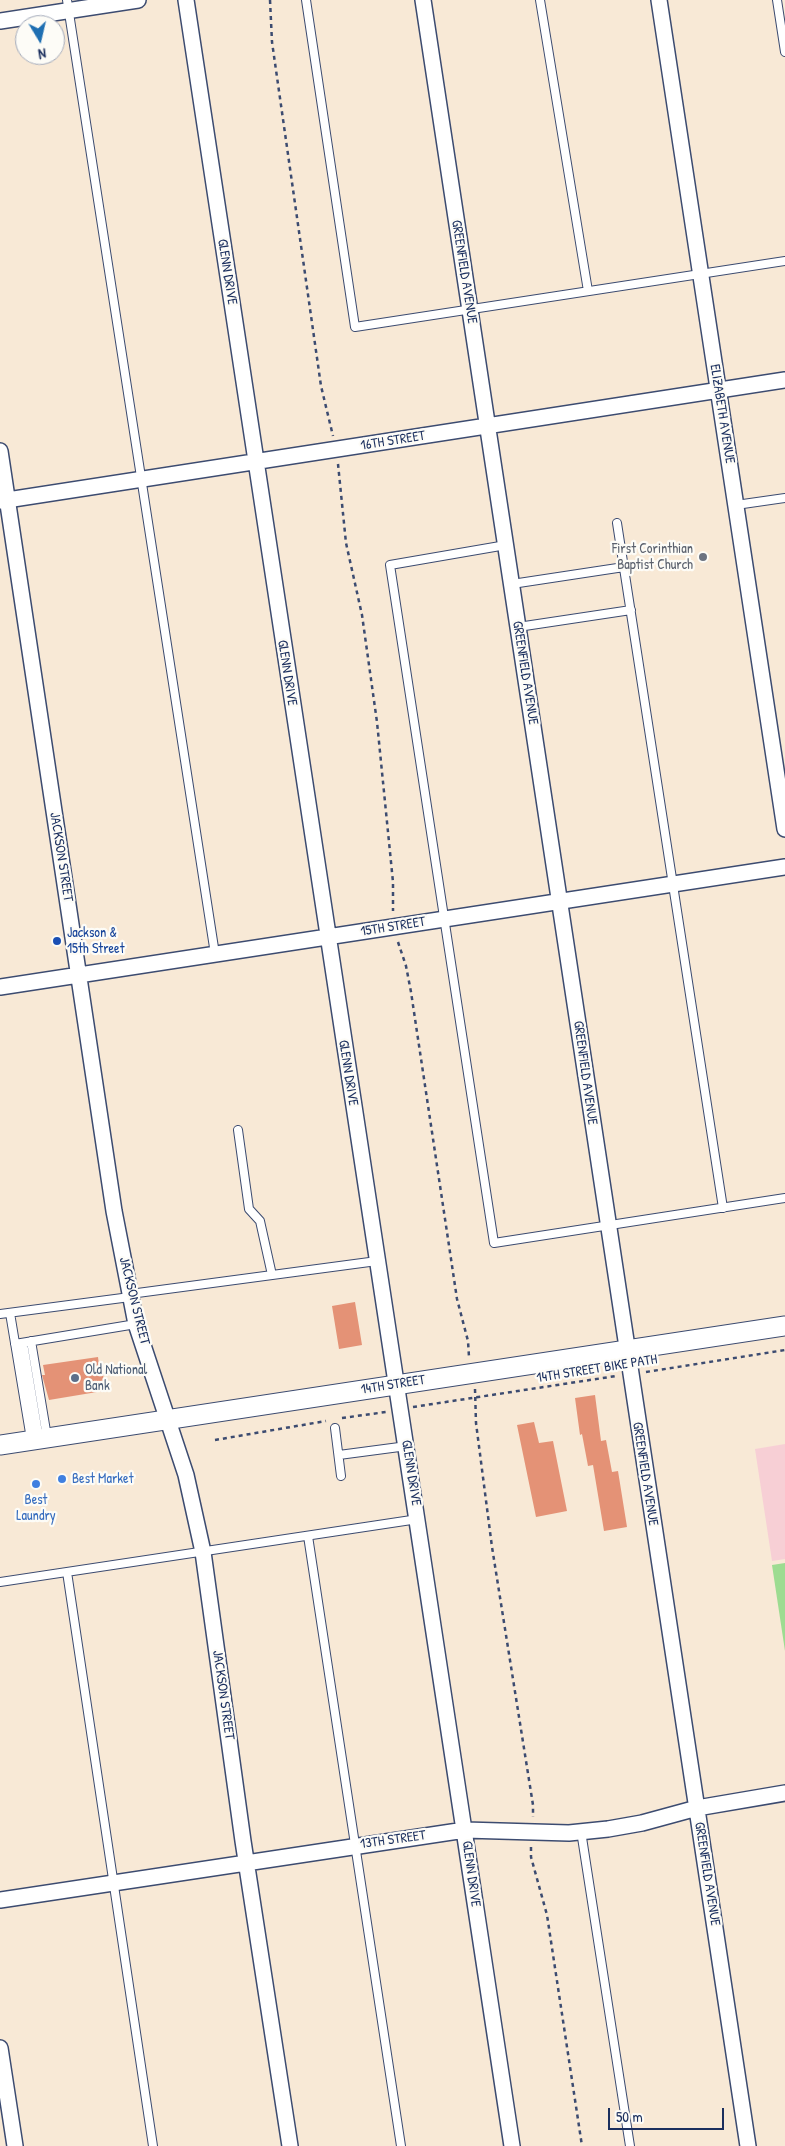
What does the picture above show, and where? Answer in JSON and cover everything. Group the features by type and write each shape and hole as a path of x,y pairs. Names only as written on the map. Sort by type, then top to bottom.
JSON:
{"street":[{"path":"0,21 67,5 138,0"},
{"name":"GLENN DRIVE","path":"186,0 377,1260 398,1384 512,2146"},
{"name":"GREENFIELD AVENUE","path":"423,0 748,2146"},
{"name":"ELIZABETH AVENUE","path":"659,0 785,829"},
{"name":"16TH STREET","path":"4,500 785,380"},
{"name":"JACKSON STREET","path":"0,451 4,500 114,1211 136,1324 190,1489 203,1552 246,1861 290,2146"},
{"name":"15TH STREET","path":"0,987 785,867"},
{"name":"14TH STREET","path":"0,1445 785,1326"},
{"name":"13TH STREET","path":"0,1900 246,1861 465,1830 550,1833 580,1832 642,1823 697,1808 785,1793"},
{"path":"0,2048 15,2146"}],"lane":[{"path":"306,0 355,327 785,261"},
{"path":"540,0 588,291"},
{"path":"777,0 785,52"},
{"path":"67,5 215,954"},
{"path":"736,505 785,498"},
{"path":"617,523 723,1208"},
{"path":"506,545 390,565 494,1243 785,1198"},
{"path":"512,584 624,567"},
{"path":"518,627 630,610"},
{"path":"238,1130 249,1210 260,1221 272,1275"},
{"path":"0,1314 377,1260"},
{"path":"10,1313 15,1344 39,1439"},
{"path":"15,1344 136,1324"},
{"path":"27,1342 39,1439"},
{"path":"333,1424 341,1476"},
{"path":"339,1455 407,1446"},
{"path":"0,1582 418,1519"},
{"path":"308,1536 401,2146"},
{"path":"67,1572 153,2146"},
{"path":"580,1832 630,2146"}],"path":[{"path":"270,0 272,42 321,386 332,428"},
{"path":"338,467 346,543 362,615 377,722 393,882 393,910"},
{"path":"397,941 406,966 411,992 456,1299 468,1341 469,1357"},
{"name":"14TH STREET BIKE PATH","path":"413,1408 785,1350"},
{"path":"475,1392 476,1423 492,1546 533,1805 533,1824"},
{"path":"341,1418 389,1411"},
{"path":"215,1440 333,1424"},
{"path":"530,1838 531,1857 547,1915 554,1956 582,2146"}],"shaded area":[{"path":"785,1444 785,1559 772,1561 755,1449"}],"green space":[{"path":"785,1563 785,1651 772,1565"}],"building":[{"path":"355,1302 362,1345 339,1349 332,1306"},
{"name":"Old National Bank","path":"98,1357 99,1365 102,1365 104,1382 101,1382 103,1391 49,1400 42,1375 45,1375 43,1365"},
{"path":"595,1395 601,1441 606,1440 612,1472 618,1471 627,1527 604,1531 593,1465 588,1466 582,1434 580,1435 575,1398"},
{"path":"534,1422 539,1443 553,1441 567,1511 536,1517 517,1425"}],"place":[{"name":"First Corinthian Baptist Church","path":"703,557"},
{"name":"Jackson & 15th Street","path":"57,941"},
{"name":"Old National Bank","path":"75,1378"},
{"name":"Best Market","path":"62,1479"},
{"name":"Best Laundry","path":"36,1484"}]}
